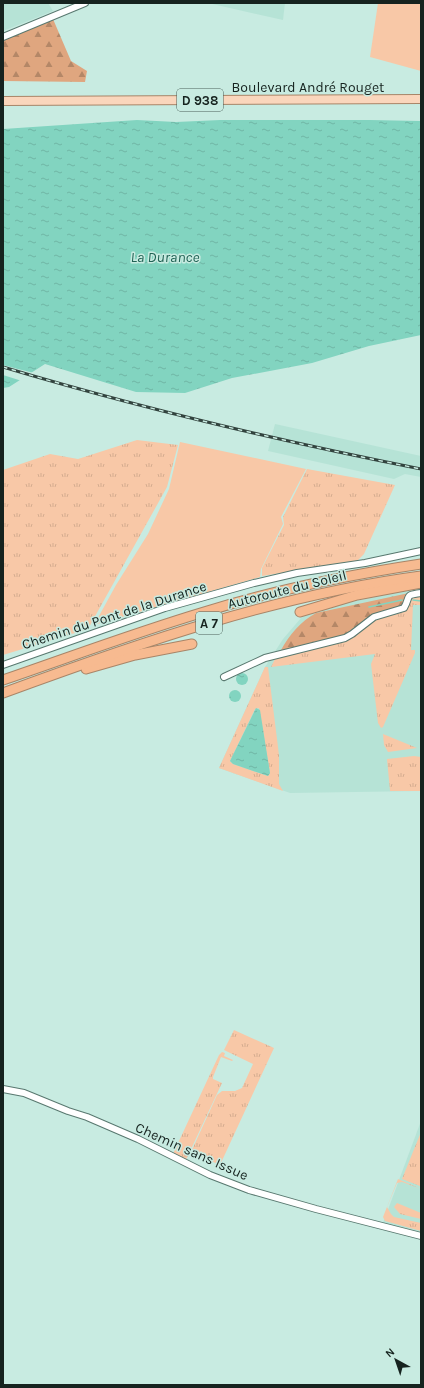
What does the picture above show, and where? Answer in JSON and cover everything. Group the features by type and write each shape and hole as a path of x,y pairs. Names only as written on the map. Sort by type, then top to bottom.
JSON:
{"highway":[{"name":"Autoroute du Soleil","path":"3,680 137,633 212,609 337,578 421,564"},
{"name":"Autoroute du Soleil","path":"3,693 137,645 255,609 355,587 421,576"},
{"path":"300,612 357,595 421,583"},
{"path":"30,683 135,655 192,644"}],"main road":[{"name":"Boulevard André Rouget","path":"3,101 421,99"}],"street":[{"path":"3,37 85,3"},
{"name":"Chemin du Pont de la Durance","path":"3,665 165,608 246,585 297,573 365,563 421,551"},
{"path":"224,676 265,658 345,638 374,617 404,608 410,595 421,593"},
{"name":"Chemin sans Issue","path":"3,1090 24,1093 87,1117 138,1139 210,1175 249,1190 316,1210 421,1236"}],"shaded area":[{"path":"3,3 48,3 53,11 3,31"},
{"path":"208,3 285,3 283,20"},
{"path":"275,424 421,456 421,477 405,474 394,479 268,451"},
{"path":"421,587 421,791 290,793 219,768 265,667 283,639 301,618 314,610"},
{"path":"421,1121 421,1233 383,1223"}],"green space":[{"path":"378,3 421,3 421,71 370,57"},
{"path":"53,19 71,61 87,71 85,82 3,81 3,40"},
{"path":"137,440 178,445 167,487 88,629 3,655 3,470 50,454 78,459"},
{"path":"180,442 306,469 281,517 283,524 261,569 260,577 94,625 116,585 148,534 169,489"},
{"path":"307,469 395,485 364,554 357,561 262,576 262,568 284,525 283,517"},
{"path":"409,593 405,597 403,606 390,611 345,635 312,644 281,650 296,629 305,620 316,613"},
{"path":"421,594 421,605 413,605 411,650 415,650 415,653 383,727 381,728 378,723 371,664 375,654 271,667 276,657 386,614 394,615 402,612 406,609 410,597"},
{"path":"265,667 268,667 279,755 279,784 283,791 219,768","holes":["259,708 270,773 268,776 233,764 230,761 255,709"]},
{"path":"383,734 417,748 388,752 384,745"},
{"path":"414,756 421,757 421,791 390,791 387,759"},
{"path":"234,1030 274,1048 220,1165 191,1152 217,1095 222,1091 235,1091 242,1088 253,1064 224,1050"},
{"path":"222,1052 225,1053 224,1056 233,1060 232,1061 221,1057 213,1079 222,1083 185,1162 172,1156 219,1055"},
{"path":"421,1132 421,1183 420,1186 402,1179"},
{"path":"398,1179 421,1189 402,1182 397,1183 387,1207 394,1217 421,1223 421,1231 385,1221 383,1217"},
{"path":"397,1203 421,1213 421,1219 400,1214 394,1207"}],"water":[{"name":"La Durance","path":"137,120 176,122 220,120 421,121 421,335 369,346 312,363 232,378 185,393 136,392 45,364 9,387 3,388 3,129"},
{"path":"240,673 244,673 248,679 244,685 240,685 236,681 236,677"},
{"path":"235,690 239,692 241,696 239,700 235,702 231,700 229,696 231,692"},
{"path":"256,708 260,710 270,773 268,776 233,764 230,761"}],"pier":[{"path":"3,365 34,373 22,381 3,375"}],"waterway":[{"path":"369,607 402,600"},
{"path":"413,600 421,601"}],"railway":[{"path":"3,367 210,423 421,469"}]}
